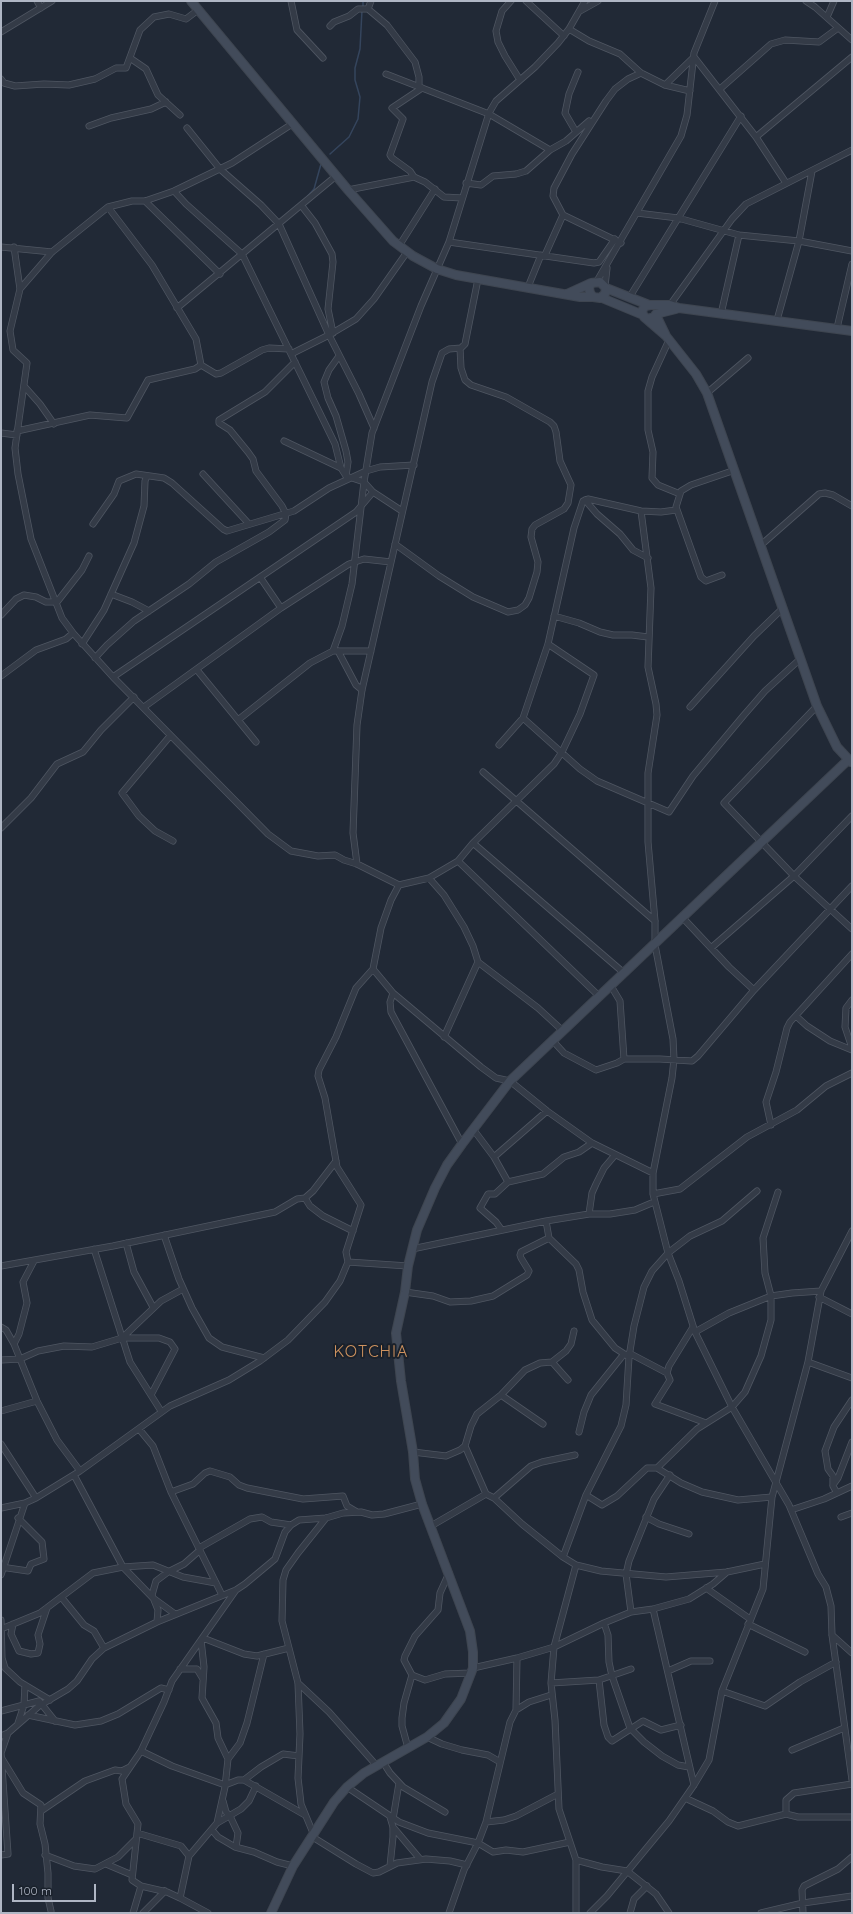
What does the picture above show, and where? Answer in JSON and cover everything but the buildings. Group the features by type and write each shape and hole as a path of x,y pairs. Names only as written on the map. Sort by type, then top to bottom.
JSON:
{"main road":[{"path":"191,1 348,190 399,246 407,252 436,268 456,275 580,297 602,298 651,319 656,314 679,308"},
{"path":"567,294 594,282 629,298 650,305 670,305 679,308 852,331"},
{"path":"593,297 589,288 594,282"},
{"path":"602,298 606,292 606,287"},
{"path":"650,305 643,308 644,316 661,334 668,338"},
{"path":"271,1913 293,1866 334,1802 346,1787 364,1773 428,1737 444,1723 461,1699 472,1670 473,1652 470,1631 422,1504 415,1479 413,1452 401,1381 396,1333 405,1292 408,1266 423,1212 447,1165 510,1081 655,945 761,841 851,759 830,734 816,706 707,393 696,374 668,338 654,307 650,305"}],"street":[{"path":"37,1 41,8"},
{"path":"1,32 52,1"},
{"path":"291,1 297,30 323,58"},
{"path":"367,9 371,1"},
{"path":"510,1 502,11 496,31 498,42 520,80"},
{"path":"526,1 564,36"},
{"path":"362,690 356,685 335,651 352,584 364,482 374,428 436,268 449,242 466,183 489,114 496,101 536,67 564,36 585,1"},
{"path":"580,11 598,1"},
{"path":"594,282 607,267 681,136 687,115 694,57 715,1"},
{"path":"806,1 827,17 852,40"},
{"path":"827,17 834,1"},
{"path":"330,26 334,22 350,16 358,10 367,9 387,25 415,62 421,87"},
{"path":"1,79 4,83 15,86 82,82 99,77 116,68 126,68 140,30 154,17 169,14 186,19 198,10"},
{"path":"720,89 772,44 785,40 819,42 838,28"},
{"path":"569,29 589,41 620,54 641,73 665,85 690,91"},
{"path":"665,85 694,57"},
{"path":"694,57 741,116 786,183"},
{"path":"756,137 852,57"},
{"path":"130,58 146,69 158,95 180,114"},
{"path":"576,132 566,118 565,113 569,94 578,72"},
{"path":"621,243 564,215 553,196 554,188 572,154 597,114 616,89 628,79 641,73"},
{"path":"386,74 489,114 550,150"},
{"path":"421,87 392,108 403,119 390,155 410,171 414,177 425,182 444,197 462,198"},
{"path":"89,126 107,120 151,110 166,102"},
{"path":"466,183 481,185 493,176 516,174 526,171 550,150 566,141 597,114"},
{"path":"629,298 741,116"},
{"path":"20,289 52,252 108,207 132,201 145,201 174,191 239,159 292,124"},
{"path":"187,128 220,169 261,205 279,224 331,334 339,356 359,394 374,428"},
{"path":"670,305 724,230 746,204 852,150"},
{"path":"777,320 799,241 812,171"},
{"path":"177,308 220,274 336,176"},
{"path":"348,190 414,177"},
{"path":"399,246 435,189"},
{"path":"174,191 186,204 242,254 334,444 341,468 346,476 364,482 373,492 402,511"},
{"path":"145,201 220,274"},
{"path":"301,205 315,223 332,254 333,262 328,309 331,334"},
{"path":"108,207 152,265 196,339 201,365 216,374 221,373 262,350 269,348 290,352 331,334 356,318 374,299 407,252"},
{"path":"637,213 678,218 739,235 799,241 852,251"},
{"path":"528,287 564,215"},
{"path":"721,314 739,235"},
{"path":"449,242 599,262 615,239"},
{"path":"1,247 14,247 52,252"},
{"path":"14,247 20,289 10,331 13,350 28,363 15,448 18,474 31,538 62,618 82,644 113,677 268,834 291,851 318,856 335,855 399,885 429,878 458,861 473,843 550,768 562,752 580,714 594,675 548,644"},
{"path":"837,328 852,264"},
{"path":"606,287 607,267"},
{"path":"357,864 353,834 357,725 362,690 432,382 442,353 449,349 460,348 466,344 478,279"},
{"path":"668,338 652,377 648,391 648,430 653,452 652,478 662,488 680,494"},
{"path":"395,544 439,576 473,597 508,612 518,610 525,605 529,598 537,572 538,562 531,537 532,529 535,525 564,509 568,503 571,485 560,461 554,426 550,422 495,392 472,385 465,380 461,368 460,348"},
{"path":"339,356 329,370 324,382 346,451 348,462 346,476"},
{"path":"707,393 748,358"},
{"path":"95,658 118,634 189,584 216,562 269,532 285,520 286,514 282,506 256,471 253,459 230,430 219,423 219,420 265,392 295,362"},
{"path":"1,433 17,433 90,415 127,418 148,380 195,369 201,365"},
{"path":"24,386 40,404 54,424"},
{"path":"284,441 341,468"},
{"path":"93,524 114,494 119,481 136,474 164,478 172,483 227,531 239,529 249,524 294,511 329,488 366,471 380,467 414,465"},
{"path":"722,575 706,581 700,577 676,510 680,494 690,485 735,470"},
{"path":"203,474 249,524"},
{"path":"82,644 104,610 134,543 144,506 145,481 147,476"},
{"path":"113,677 356,512 373,492"},
{"path":"761,545 819,494 825,493 833,495 852,506"},
{"path":"499,745 523,718 548,644 580,506 585,500 588,499 641,511 661,512 676,510"},
{"path":"585,500 597,514 620,534 633,550 648,558"},
{"path":"641,511 651,588 648,667 656,704 656,715 648,773 648,842 655,921 655,945 673,1039 674,1059 672,1078 652,1173 654,1202 668,1253 679,1281 694,1330 732,1407 791,1510 818,1574 826,1587 831,1606 832,1635 843,1704 844,1728 852,1776"},
{"path":"57,602 82,570 89,556"},
{"path":"144,707 282,608 354,562 364,559 391,562"},
{"path":"260,577 282,608"},
{"path":"111,594 150,611"},
{"path":"1,614 16,599 24,595 36,597 46,602 57,602"},
{"path":"690,707 754,636 783,608"},
{"path":"554,616 613,635 648,637"},
{"path":"1,676 36,650 66,639 73,633"},
{"path":"238,720 310,663 335,651 371,651"},
{"path":"523,718 580,769 597,781 669,812 693,776 744,715 765,691 800,660"},
{"path":"197,670 256,742"},
{"path":"1,828 32,798 57,764 83,752 101,730 134,697"},
{"path":"816,706 724,803 794,876 852,929"},
{"path":"170,736 122,793 139,816 150,826 173,840"},
{"path":"483,772 655,921"},
{"path":"711,948 794,876 852,816"},
{"path":"473,843 624,973"},
{"path":"458,861 600,997"},
{"path":"429,878 444,895 464,928 478,962 538,1008 563,1031"},
{"path":"1,1508 25,1503 36,1498 80,1471 139,1429 161,1411 229,1380 264,1358 288,1340 325,1302 340,1281 348,1262 346,1252 361,1205 343,1175 339,1172 325,1098 318,1076 319,1070 336,1037 356,988 373,969 381,928 391,900 399,885"},
{"path":"552,1041 564,1053 596,1070 624,1059 692,1060 698,1056 754,990 852,886"},
{"path":"683,918 754,990"},
{"path":"771,1125 766,1102 776,1072 787,1028 852,954"},
{"path":"444,1037 478,962"},
{"path":"373,969 393,993 444,1037 496,1078 510,1081 547,1111 592,1143 652,1173"},
{"path":"611,986 620,1002 624,1059"},
{"path":"393,993 390,1002 391,1012 462,1144"},
{"path":"852,1000 846,1008 845,1027 852,1049"},
{"path":"796,1016 807,1026 830,1041 852,1049"},
{"path":"653,1194 680,1189 747,1137 797,1110 826,1086 852,1073"},
{"path":"494,1157 547,1111"},
{"path":"473,1129 494,1157 508,1182"},
{"path":"502,1230 480,1206 488,1194 495,1194 508,1182 543,1174 564,1157 579,1152 592,1143"},
{"path":"589,1214 592,1194 596,1184 604,1168 614,1155"},
{"path":"1,1266 126,1244 275,1212 297,1199 305,1198 313,1191 336,1161"},
{"path":"563,1557 586,1495 621,1426 626,1405 627,1355 644,1288 652,1271 668,1253 690,1236 722,1221 757,1191"},
{"path":"658,1468 697,1429 732,1407 745,1392 761,1356 771,1320 771,1296 765,1273 763,1238 778,1192"},
{"path":"305,1198 310,1206 324,1216 353,1231"},
{"path":"412,1249 546,1221 589,1214 610,1214 635,1210 654,1202"},
{"path":"546,1221 549,1238 576,1264 592,1320 606,1338 627,1355 667,1373 670,1380 655,1404 706,1423"},
{"path":"590,1913 669,1821 709,1760 722,1691 763,1589 766,1576 765,1564 772,1497 808,1362 820,1294 852,1231"},
{"path":"164,1235 183,1289 209,1338 222,1347 264,1358"},
{"path":"405,1292 432,1296 450,1302 471,1301 493,1296 527,1275 529,1271 520,1256 521,1252 549,1238"},
{"path":"126,1244 134,1272 154,1307"},
{"path":"94,1249 130,1362 161,1411"},
{"path":"14,1344 19,1334 27,1303 23,1282 34,1261"},
{"path":"348,1262 408,1266"},
{"path":"122,1338 154,1307 183,1289"},
{"path":"667,1373 680,1345 694,1330 729,1313 771,1296 792,1292 820,1294 852,1314"},
{"path":"1,1327 6,1330 14,1344 38,1401 57,1440 80,1471"},
{"path":"413,1452 446,1456 460,1450 464,1446 470,1426 477,1414 502,1395 525,1370 540,1363 552,1362 566,1351 571,1344 574,1331"},
{"path":"1,1360 20,1359 38,1351 64,1346 92,1347 122,1338 159,1338 174,1346 175,1349 173,1356 151,1395"},
{"path":"579,1432 584,1412 591,1395 627,1355"},
{"path":"552,1362 568,1380"},
{"path":"808,1362 852,1378"},
{"path":"502,1395 543,1424"},
{"path":"837,1493 833,1486 833,1476 828,1469 825,1451 834,1427 852,1400"},
{"path":"1,1411 38,1401"},
{"path":"139,1429 153,1446 171,1492 222,1595"},
{"path":"833,1486 838,1478 852,1442"},
{"path":"1,1444 36,1498"},
{"path":"464,1446 486,1494 494,1498 522,1524 563,1557 576,1565 601,1571 666,1577 727,1572 765,1564"},
{"path":"494,1498 531,1466 542,1462 575,1455"},
{"path":"586,1495 600,1504 603,1504 617,1496 647,1468 658,1468 682,1483 702,1492 738,1500 772,1497"},
{"path":"171,1492 193,1484 210,1470 230,1477 239,1485 247,1488 303,1499 343,1496 347,1506 357,1512"},
{"path":"74,1475 123,1567 153,1598 175,1614"},
{"path":"631,1612 626,1574 629,1561 654,1499 670,1475"},
{"path":"791,1510 852,1486"},
{"path":"431,1526 486,1494"},
{"path":"1,1575 2,1567 18,1518 25,1503"},
{"path":"208,1913 180,1898 165,1892 141,1886 132,1880 138,1824 126,1804 122,1779 141,1751 172,1681 236,1590 275,1559 285,1532 291,1525 299,1520 326,1518 343,1513 357,1512 372,1515 384,1514 422,1504"},
{"path":"841,1517 852,1514"},
{"path":"157,1622 158,1610 152,1591 156,1581 168,1572 184,1564 200,1549 250,1519 262,1517 271,1522 291,1525"},
{"path":"646,1517 659,1524 689,1534"},
{"path":"2,1567 28,1571 31,1564 44,1559 42,1542 18,1518"},
{"path":"326,1518 286,1570 283,1580 282,1621 298,1683 300,1734 298,1778 301,1804 312,1835 356,1864 373,1873 379,1872 397,1863 420,1859 450,1861 467,1865"},
{"path":"2,1629 40,1613 62,1598 93,1573 123,1567 152,1565 183,1577 216,1582"},
{"path":"576,1565 554,1647 551,1683 551,1695 555,1720 559,1809 576,1860 576,1913"},
{"path":"449,1573 440,1593 438,1610 415,1636 404,1660 412,1675 425,1680 445,1674 472,1670 554,1647 631,1612 653,1610 689,1599 727,1572"},
{"path":"706,1588 749,1621 804,1652"},
{"path":"1,1736 8,1733 42,1704 68,1689 76,1681 92,1659 104,1648 175,1614 236,1590"},
{"path":"62,1598 84,1625 94,1631 104,1648"},
{"path":"13,1624 11,1634 19,1651 31,1654 38,1653 38,1635 47,1608"},
{"path":"653,1610 694,1785"},
{"path":"1,1620 1,1658 5,1668 25,1685 50,1700"},
{"path":"604,1623 608,1635 609,1662 612,1676 625,1716 632,1730 644,1742 662,1756 678,1765 689,1767"},
{"path":"832,1635 852,1653"},
{"path":"202,1639 244,1654 257,1656 289,1648"},
{"path":"202,1639 204,1655 204,1684 202,1700 216,1723 218,1738 228,1759"},
{"path":"180,1898 189,1856 206,1838 217,1823 225,1785 228,1759 240,1743 247,1723 264,1654"},
{"path":"449,1913 467,1865 486,1822 510,1722 516,1710 517,1658"},
{"path":"668,1671 691,1661 710,1661"},
{"path":"722,1691 765,1706 800,1682 836,1662"},
{"path":"180,1669 199,1670 204,1684"},
{"path":"551,1683 598,1680 631,1669"},
{"path":"408,1748 402,1726 402,1718 404,1703 412,1675"},
{"path":"598,1680 604,1724 610,1740 612,1741 632,1730 643,1721 661,1730 681,1725"},
{"path":"298,1683 329,1712 399,1783 415,1795 445,1812"},
{"path":"18,1724 24,1705 25,1685"},
{"path":"28,1715 75,1725 101,1721 118,1714 161,1688 169,1690"},
{"path":"516,1710 529,1702 551,1695"},
{"path":"1,1711 39,1701 56,1721"},
{"path":"792,1750 844,1728"},
{"path":"1,1855 8,1854 1,1758 8,1733"},
{"path":"428,1737 442,1744 462,1750 488,1755 500,1762"},
{"path":"141,1751 172,1766 225,1785 238,1780 244,1780 305,1815"},
{"path":"244,1780 280,1755 286,1754 299,1756"},
{"path":"1,1758 15,1778 23,1793 41,1805 40,1824 46,1855 48,1898 51,1911"},
{"path":"41,1811 85,1782 115,1770 122,1771 130,1767"},
{"path":"390,1866 393,1826 392,1818 399,1783"},
{"path":"786,1814 786,1800 794,1793 852,1784"},
{"path":"217,1823 241,1809 249,1801 256,1786"},
{"path":"346,1787 392,1818 428,1833 478,1843 493,1852 506,1850 523,1852 570,1842"},
{"path":"486,1822 504,1820 516,1816 558,1794"},
{"path":"222,1798 226,1812 230,1816 238,1833 236,1847"},
{"path":"685,1798 713,1811 728,1822 738,1826 786,1814 798,1817 852,1818"},
{"path":"393,1826 420,1859"},
{"path":"212,1830 218,1837 236,1847 293,1866"},
{"path":"137,1836 181,1846 189,1856"},
{"path":"46,1855 83,1869 95,1869 118,1857 137,1836"},
{"path":"206,1838 218,1837"},
{"path":"803,1913 802,1890 804,1886 838,1869 852,1857"},
{"path":"576,1860 602,1868 627,1871 656,1894 669,1913"},
{"path":"106,1864 132,1875"},
{"path":"133,1913 141,1886"},
{"path":"630,1913 634,1899 647,1886"},
{"path":"143,1913 165,1892"},
{"path":"760,1913 803,1903 852,1896"}],"waterway":[{"path":"363,1 363,6"},
{"path":"330,154 349,137 358,119 360,97 355,80 355,68 360,49 362,10"},
{"path":"305,199 314,189 321,164"}],"district":[{"name":"KOTCHIA","path":"371,1352"}]}
